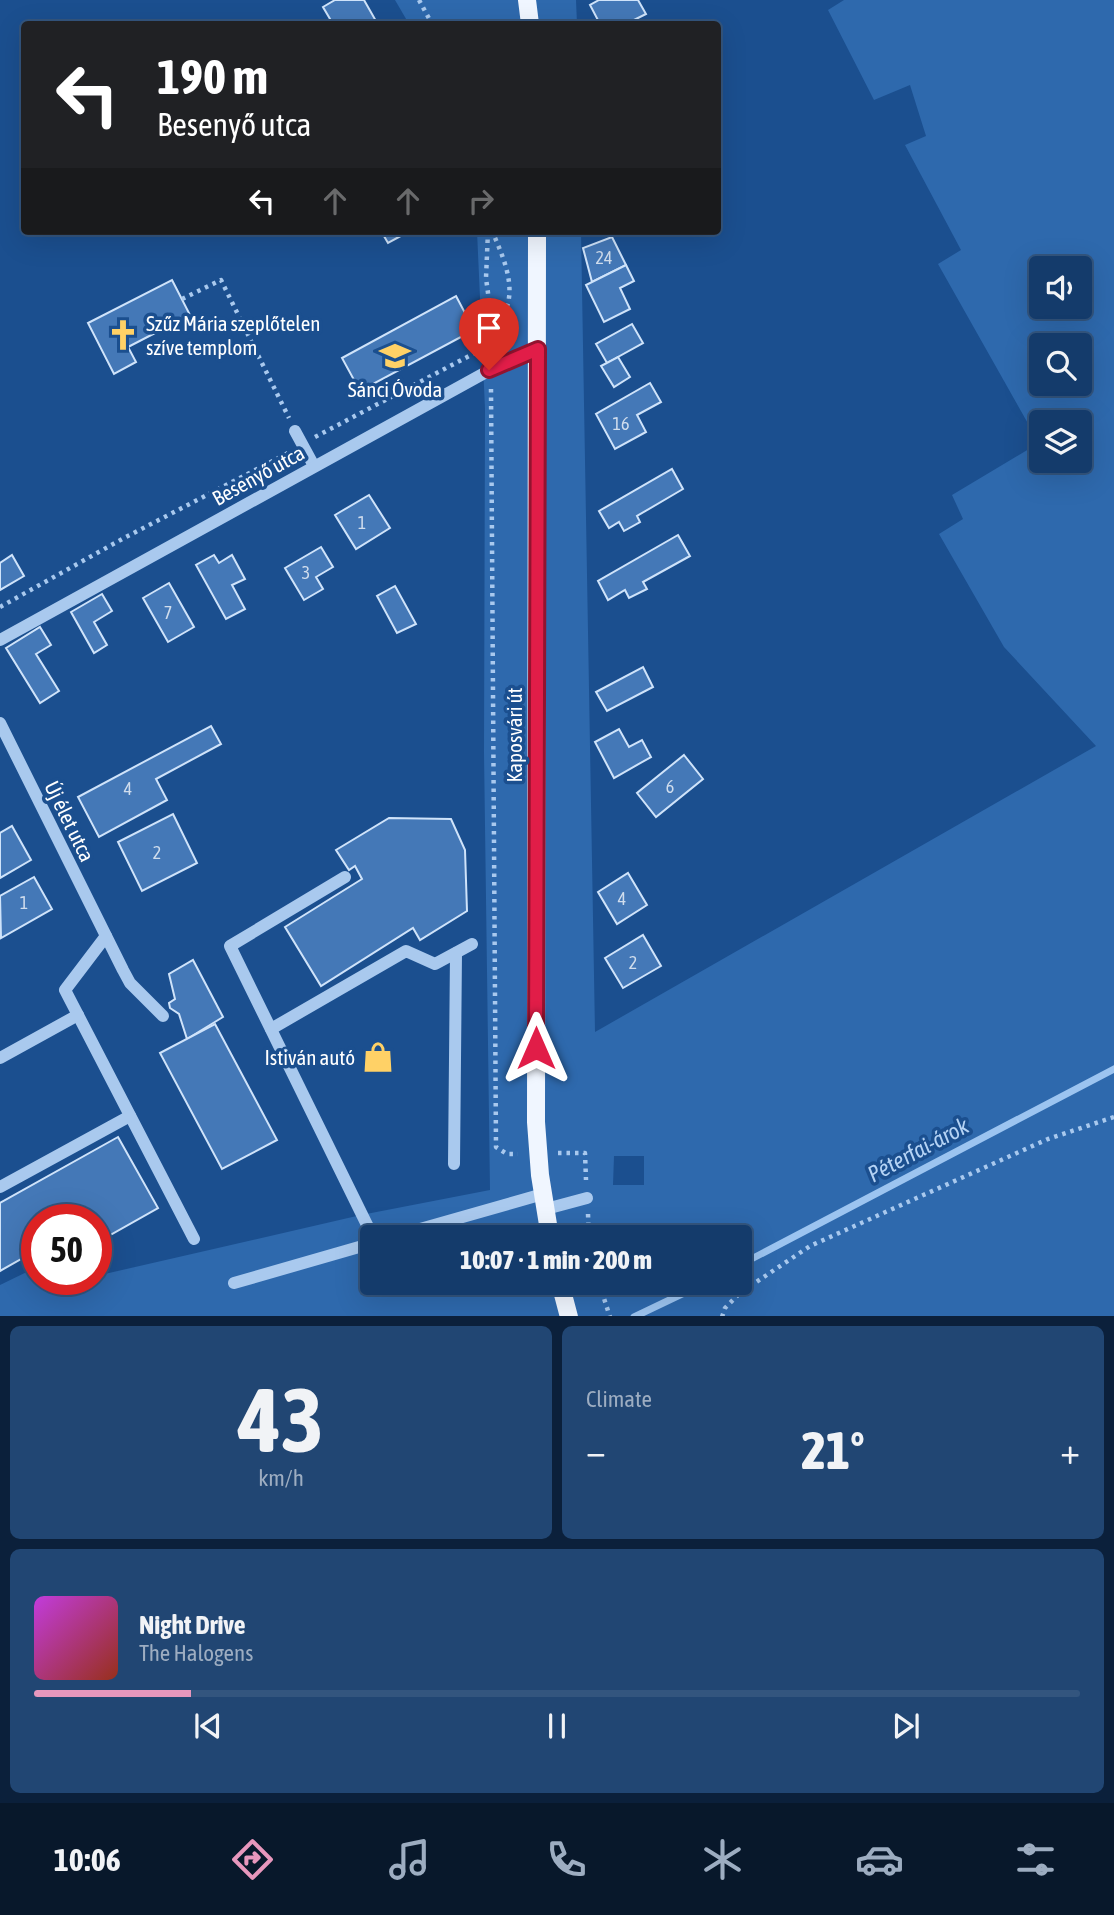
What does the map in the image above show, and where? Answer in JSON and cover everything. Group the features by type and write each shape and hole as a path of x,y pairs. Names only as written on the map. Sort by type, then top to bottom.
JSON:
{"main road":[{"path":"527,0 530,21"},
{"name":"Kaposvári út","path":"537,235 536,1122 548,1225"},
{"path":"563,1295 569,1316"}],"street":[{"name":"Besenyő utca","path":"0,639 489,370 538,349"},
{"path":"295,431 314,466"},
{"name":"Új élet utca","path":"0,723 130,983 163,1016"},
{"path":"345,877 230,946 367,1225"},
{"path":"106,936 65,989 194,1239"},
{"path":"271,1028 406,951 435,964 472,944"},
{"path":"454,1164 456,953"},
{"path":"0,1058 78,1014"},
{"path":"0,1187 130,1116"},
{"path":"444,1225 545,1202 587,1198"},
{"path":"234,1283 360,1247"}],"path":[{"path":"419,0 430,21"},
{"path":"489,370 492,324 486,278 490,235"},
{"path":"492,235 503,255 510,289 504,313 492,324"},
{"path":"182,299 221,280 295,431"},
{"path":"0,607 380,401 491,345"},
{"path":"492,414 496,1147 507,1154 585,1153 587,1198"},
{"path":"722,1316 725,1308 740,1293 810,1246 1048,1139 1114,1117"},
{"path":"602,1295 610,1316"}],"shaded area":[{"path":"395,0 576,0 577,21 407,21"},
{"path":"844,0 1114,0 1114,1316 0,1316 0,1285 21,1275 21,1295 112,1295 112,1272 361,1215 490,1190 484,753 485,409 477,235 581,235 595,1032 1096,746 1004,647 939,534 963,519 952,495 1029,449 1029,473 1092,473 1092,410 1029,410 1029,425 938,264 961,250 905,145 926,136 910,85 874,100 828,10","holes":["614,1156 644,1156 644,1185 613,1185"]}],"building":[{"path":"335,0 364,0 376,21 331,21 323,7"},
{"path":"599,0 638,0 646,14 632,21 598,21 590,5"},
{"path":"383,235 403,235 388,243"},
{"path":"612,237 626,265 592,282 583,248"},
{"path":"626,265 634,281 620,288 630,309 604,322 586,285"},
{"name":"Szűz Mária szeplőtelen szíve templom","path":"172,280 190,315 128,347 136,362 114,374 88,323"},
{"path":"456,296 474,330 360,391 342,358"},
{"path":"632,324 643,343 607,363 596,344"},
{"path":"618,357 630,377 614,387 601,366"},
{"path":"650,383 661,402 637,415 646,432 615,449 596,414"},
{"path":"672,469 683,489 637,516 640,522 624,531 619,522 609,528 599,511"},
{"path":"369,495 390,528 356,549 335,515"},
{"path":"678,535 690,556 643,582 647,589 629,598 625,590 608,600 598,581"},
{"path":"321,547 333,567 316,577 323,589 304,600 285,568"},
{"path":"12,555 24,576 0,590 0,563"},
{"path":"214,555 219,563 232,555 245,579 232,585 245,609 226,619 196,565"},
{"path":"169,583 194,627 168,642 143,598"},
{"path":"395,586 416,624 397,633 377,596"},
{"path":"102,594 112,611 94,622 107,645 94,653 71,612"},
{"path":"40,627 51,645 36,654 59,691 40,703 6,648"},
{"path":"643,667 653,687 607,711 596,692"},
{"path":"211,726 221,744 156,779 167,800 99,837 78,797"},
{"path":"619,729 629,747 642,740 651,757 614,778 595,742"},
{"path":"684,755 703,779 656,817 637,793"},
{"path":"173,814 197,863 142,891 118,842"},
{"path":"389,818 451,819 465,850 467,911 420,940 413,928 321,986 285,927 362,879 355,866 349,870 336,850"},
{"path":"12,826 31,860 0,878 0,833"},
{"path":"628,873 647,905 617,924 598,892"},
{"path":"34,877 52,909 1,938 0,896"},
{"path":"643,935 661,966 623,988 605,958"},
{"path":"193,960 223,1017 187,1039 179,1014 170,1008 169,1003 175,999 169,974"},
{"path":"215,1024 277,1140 222,1169 160,1053"},
{"path":"118,1137 158,1208 112,1234 112,1204 21,1204 21,1259 0,1271 0,1203"}],"waterway":[{"name":"Péterfai-árok","path":"752,1259 1114,1069"},
{"name":"Péterfai-árok","path":"636,1316 680,1295"}],"place":[{"name":"Szűz Mária szeplőtelen szíve templom","path":"123,335"},
{"name":"Sánci Óvoda","path":"395,356"},
{"name":"Istiván autó","path":"378,1057"}],"route":[{"path":"489,370 538,349 536,1048"}]}
